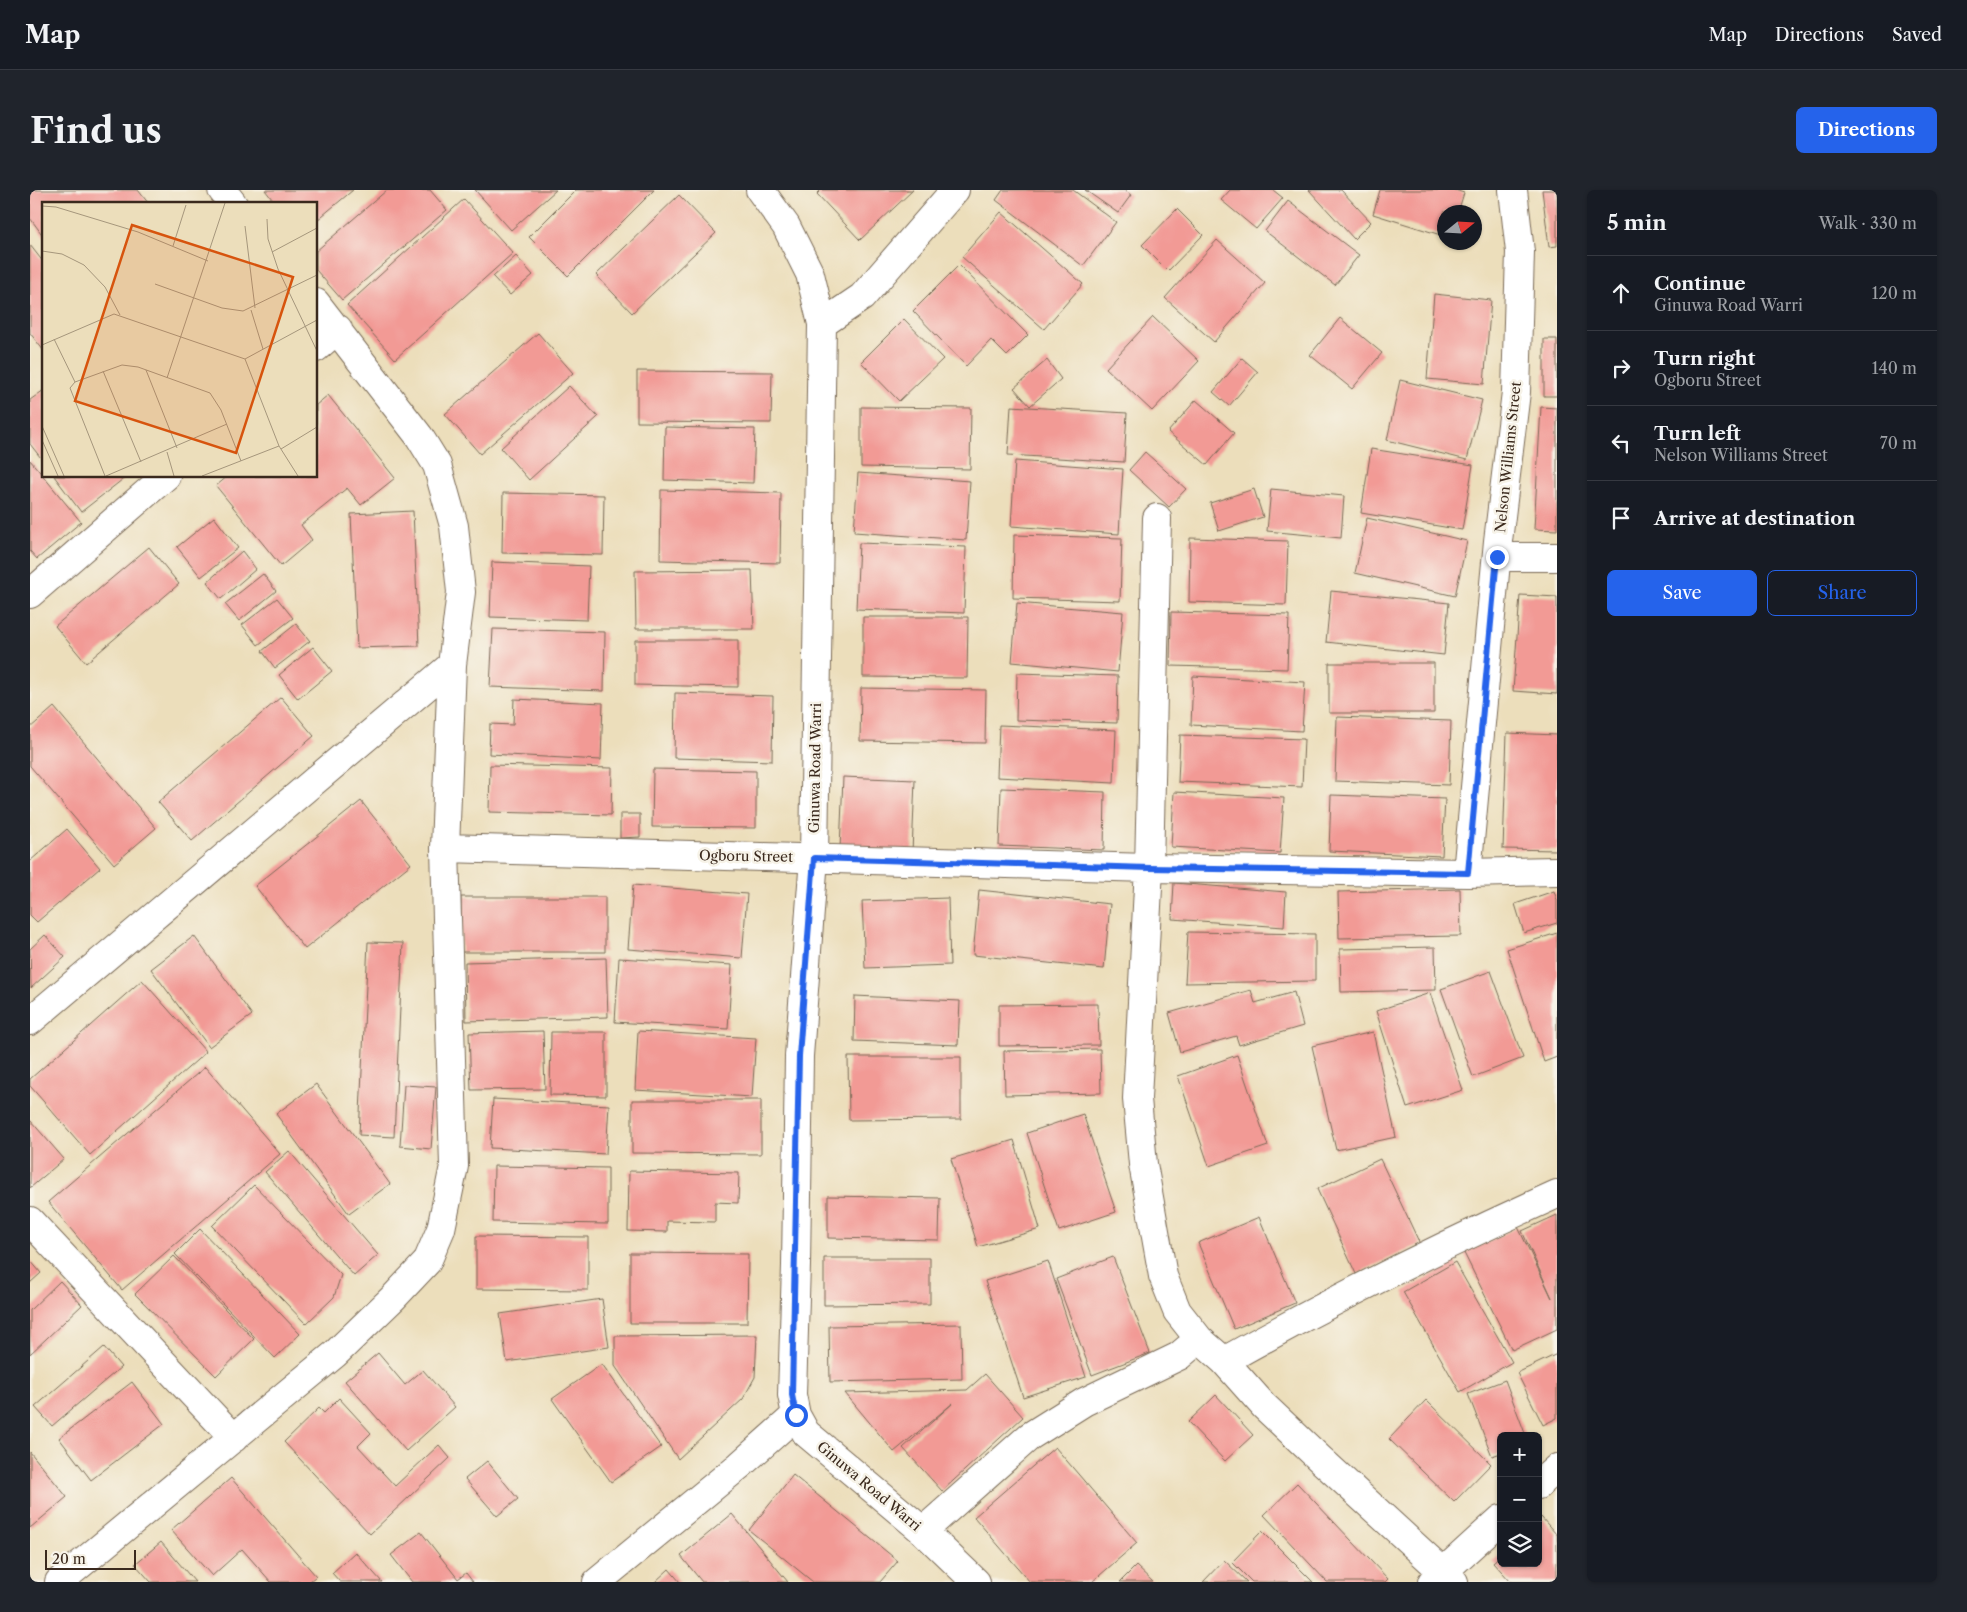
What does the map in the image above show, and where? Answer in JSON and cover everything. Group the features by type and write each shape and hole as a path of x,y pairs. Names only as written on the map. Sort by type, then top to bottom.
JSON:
{"street":[{"path":"222,190 231,202"},
{"name":"Ginuwa Road Warri","path":"760,190 786,226 810,274 822,324 814,858 799,1056 792,1395 796,1415 806,1433 923,1531 976,1582"},
{"path":"822,324 862,297 955,190"},
{"name":"Nelson Williams Street","path":"1468,873 1497,557 1516,392 1520,252 1513,190"},
{"path":"59,1582 334,1354 394,1297 427,1262 441,1229 454,1166 445,848 452,665 461,592 454,526 437,465 419,436 318,305"},
{"path":"318,346 338,329"},
{"path":"30,594 164,478"},
{"path":"1157,518 1149,868 1137,1099 1143,1164 1163,1276 1177,1311 1199,1339 1224,1361 1271,1412 1443,1578 1498,1522"},
{"path":"1497,557 1557,557"},
{"path":"30,1021 452,665"},
{"name":"Ogboru Street","path":"445,848 1149,868 1468,873 1557,870"},
{"path":"1224,1361 1290,1325 1450,1244 1557,1194"},
{"path":"30,1221 234,1438"},
{"path":"923,1531 1030,1436 1084,1402 1180,1356 1199,1339"},
{"path":"597,1582 740,1465 796,1415"},
{"path":"1542,1481 1557,1468"}],"building":[{"path":"30,190 138,190 147,202 42,202 42,234 30,218"},
{"path":"265,190 353,190 318,219 318,202 274,202"},
{"path":"387,190 430,190 447,210 342,300 318,272 318,249"},
{"path":"475,190 556,190 511,230"},
{"path":"576,190 654,190 568,276 529,237"},
{"path":"821,190 913,190 860,240 817,194"},
{"path":"1003,190 1073,190 1116,222 1083,266 996,200"},
{"path":"1085,190 1124,190 1131,195 1118,213"},
{"path":"1230,190 1273,190 1283,198 1256,229 1221,200"},
{"path":"1309,190 1341,190 1371,222 1354,239"},
{"path":"1380,190 1455,190 1464,193 1460,205 1437,205 1437,234 1373,214"},
{"path":"1542,190 1557,190 1557,246 1549,247"},
{"path":"679,195 716,233 632,313 596,275"},
{"path":"464,199 513,253 395,359 347,305"},
{"path":"1288,201 1359,255 1335,285 1265,231"},
{"path":"1177,209 1203,235 1168,271 1142,245"},
{"path":"1001,212 1083,284 1044,329 962,257"},
{"path":"1217,240 1265,283 1214,342 1165,298"},
{"path":"30,245 42,260 42,348 30,333"},
{"path":"516,256 533,275 510,295 493,277"},
{"path":"959,265 1028,335 1007,356 991,340 966,366 913,311"},
{"path":"1434,294 1491,300 1484,384 1427,379"},
{"path":"1153,317 1199,361 1152,411 1106,368"},
{"path":"1340,318 1382,353 1352,389 1310,355"},
{"path":"904,319 943,359 899,401 861,362"},
{"path":"538,333 573,373 480,454 445,414"},
{"path":"1544,339 1557,339 1557,396 1544,396"},
{"path":"1242,358 1258,372 1229,406 1213,392"},
{"path":"1047,360 1061,379 1030,406 1014,388"},
{"path":"637,371 772,372 771,423 637,422"},
{"path":"1400,380 1482,400 1467,460 1387,440"},
{"path":"569,386 598,417 529,480 501,448"},
{"path":"42,391 42,459 30,444 30,400"},
{"path":"328,395 395,478 361,505 347,488 301,525 312,540 281,566 216,486 226,478 318,478 318,403"},
{"path":"1196,400 1234,433 1207,465 1168,432"},
{"path":"1011,406 1127,413 1124,462 1008,455"},
{"path":"861,407 971,408 970,469 861,467"},
{"path":"1541,407 1557,408 1557,530 1534,529"},
{"path":"665,427 755,429 753,483 664,480"},
{"path":"1371,449 1473,465 1462,530 1361,513"},
{"path":"1145,452 1186,489 1169,507 1129,470"},
{"path":"30,460 42,475 42,478 45,478 81,522 37,559 30,551"},
{"path":"1015,461 1123,469 1119,534 1011,526"},
{"path":"858,473 970,481 966,540 854,532"},
{"path":"56,478 124,478 81,512"},
{"path":"1254,489 1263,517 1219,531 1210,503"},
{"path":"1271,489 1344,496 1341,538 1267,531"},
{"path":"661,490 781,493 780,563 660,560"},
{"path":"503,493 604,495 603,555 502,553"},
{"path":"413,511 419,646 357,648 351,514"},
{"path":"214,517 238,548 201,577 177,547"},
{"path":"1367,518 1467,541 1455,596 1355,573"},
{"path":"1014,535 1122,538 1120,601 1013,598"},
{"path":"1190,538 1288,541 1286,605 1189,602"},
{"path":"859,543 966,547 964,613 856,609"},
{"path":"149,547 179,584 86,663 55,626"},
{"path":"242,551 256,569 221,599 207,582"},
{"path":"492,562 589,566 587,620 490,617"},
{"path":"752,570 754,629 636,629 635,571"},
{"path":"263,574 276,591 239,621 225,604"},
{"path":"1331,591 1449,603 1444,655 1326,642"},
{"path":"1520,595 1557,597 1557,694 1513,691"},
{"path":"277,598 293,618 258,645 242,625"},
{"path":"1017,603 1123,612 1118,672 1012,662"},
{"path":"1171,612 1289,615 1287,669 1170,666"},
{"path":"863,617 968,617 967,678 863,677"},
{"path":"296,624 310,641 275,668 262,651"},
{"path":"493,629 605,632 604,691 490,687"},
{"path":"635,640 738,640 738,687 635,685"},
{"path":"313,647 332,671 298,699 279,675"},
{"path":"1329,663 1434,663 1434,713 1329,713"},
{"path":"1017,673 1118,676 1117,723 1016,720"},
{"path":"1193,676 1305,682 1302,731 1191,725"},
{"path":"861,688 986,690 985,743 860,741"},
{"path":"675,693 773,696 772,761 674,758"},
{"path":"281,697 314,736 192,841 158,802"},
{"path":"514,699 603,703 601,760 489,754 490,724 513,725"},
{"path":"54,707 156,828 114,864 30,766 30,728"},
{"path":"1337,717 1451,721 1449,785 1335,781"},
{"path":"999,725 1116,730 1114,783 997,777"},
{"path":"1507,733 1557,735 1557,850 1503,849"},
{"path":"1180,735 1304,739 1302,787 1178,782"},
{"path":"490,765 612,768 611,815 489,812"},
{"path":"653,769 756,771 756,828 652,827"},
{"path":"843,777 915,780 912,852 840,849"},
{"path":"1001,788 1105,792 1104,850 999,846"},
{"path":"1174,792 1284,798 1280,853 1171,847"},
{"path":"1331,795 1445,799 1442,856 1329,851"},
{"path":"361,801 411,864 305,949 255,886"},
{"path":"620,814 640,814 640,837 620,838"},
{"path":"67,829 100,868 37,922 30,915 30,861"},
{"path":"1174,883 1286,892 1284,927 1172,919"},
{"path":"633,885 747,894 742,958 628,949"},
{"path":"1460,889 1461,936 1339,938 1338,892"},
{"path":"979,890 1110,904 1104,969 973,955"},
{"path":"1554,891 1557,900 1557,923 1524,933 1515,904"},
{"path":"461,897 605,897 605,952 461,952"},
{"path":"948,898 950,965 865,968 862,901"},
{"path":"1188,932 1315,934 1315,981 1185,983"},
{"path":"1557,933 1557,1057 1544,1062 1507,949"},
{"path":"45,935 65,957 31,988 30,949"},
{"path":"194,936 252,1015 209,1047 151,969"},
{"path":"368,942 403,943 394,1137 359,1135"},
{"path":"1435,947 1436,990 1341,992 1340,949"},
{"path":"606,958 608,1017 466,1021 465,962"},
{"path":"619,958 732,965 728,1029 615,1022"},
{"path":"1491,971 1523,1058 1473,1077 1441,989"},
{"path":"142,980 206,1052 90,1155 30,1086 30,1079"},
{"path":"1251,990 1255,1003 1294,992 1303,1026 1239,1045 1236,1036 1180,1052 1169,1013"},
{"path":"1430,993 1463,1090 1407,1108 1376,1011"},
{"path":"855,996 960,1001 958,1045 854,1041"},
{"path":"1098,1004 1099,1045 999,1046 999,1005"},
{"path":"543,1031 545,1089 471,1090 469,1033"},
{"path":"638,1031 756,1038 752,1097 635,1090"},
{"path":"551,1032 606,1032 606,1096 550,1095"},
{"path":"1373,1032 1396,1137 1336,1150 1312,1046"},
{"path":"1100,1049 1101,1093 1005,1095 1004,1051"},
{"path":"1237,1055 1268,1146 1209,1166 1178,1076"},
{"path":"848,1057 961,1057 961,1119 849,1120"},
{"path":"205,1067 280,1154 122,1290 48,1202"},
{"path":"316,1084 390,1184 349,1214 276,1114"},
{"path":"404,1085 436,1087 431,1149 400,1146"},
{"path":"493,1099 609,1105 606,1154 490,1148"},
{"path":"632,1100 761,1100 761,1154 632,1153"},
{"path":"1083,1114 1116,1212 1059,1231 1027,1133"},
{"path":"30,1120 64,1159 30,1188"},
{"path":"1014,1140 1040,1229 978,1247 951,1159"},
{"path":"289,1151 378,1255 354,1276 265,1172"},
{"path":"1380,1159 1420,1244 1356,1274 1317,1189"},
{"path":"494,1166 608,1168 608,1224 493,1222"},
{"path":"629,1171 739,1173 738,1203 715,1202 715,1222 667,1221 667,1232 628,1231"},
{"path":"254,1185 341,1275 334,1297 306,1324 212,1226"},
{"path":"828,1196 940,1198 939,1240 828,1238"},
{"path":"1557,1215 1557,1329 1512,1350 1464,1253 1518,1227 1552,1298 1522,1231"},
{"path":"1259,1217 1295,1303 1234,1329 1198,1243"},
{"path":"200,1229 300,1334 275,1358 175,1254"},
{"path":"476,1236 588,1237 588,1290 476,1289"},
{"path":"630,1253 748,1254 747,1323 630,1323"},
{"path":"174,1256 254,1339 216,1376 135,1294"},
{"path":"1113,1257 1150,1353 1092,1375 1056,1279"},
{"path":"824,1258 930,1258 930,1304 824,1305"},
{"path":"30,1260 41,1273 30,1283"},
{"path":"1048,1261 1086,1377 1023,1397 985,1281"},
{"path":"1455,1262 1512,1362 1460,1392 1403,1292"},
{"path":"60,1281 82,1305 30,1354 30,1310"},
{"path":"602,1299 609,1347 507,1362 500,1314"},
{"path":"961,1324 962,1379 830,1382 829,1326"},
{"path":"757,1335 755,1377 743,1399 678,1459 615,1366 615,1336"},
{"path":"104,1347 121,1367 52,1426 35,1407"},
{"path":"378,1353 405,1385 423,1370 455,1407 406,1451 345,1381"},
{"path":"1557,1354 1557,1418 1543,1425 1517,1373"},
{"path":"602,1364 661,1447 611,1482 552,1399"},
{"path":"985,1374 1023,1417 942,1491 903,1448 953,1403 894,1452 845,1393 967,1390"},
{"path":"1505,1380 1524,1432 1497,1432 1497,1454 1492,1456 1468,1394"},
{"path":"132,1382 164,1424 91,1480 59,1438"},
{"path":"1216,1395 1253,1435 1225,1461 1188,1422"},
{"path":"339,1398 371,1433 358,1446 395,1486 439,1445 450,1458 370,1534 284,1442 319,1408 324,1413"},
{"path":"1426,1400 1491,1464 1454,1502 1389,1439"},
{"path":"1055,1447 1137,1543 1092,1582 1030,1582 974,1517"},
{"path":"30,1452 67,1497 30,1528"},
{"path":"487,1461 518,1499 497,1516 465,1479"},
{"path":"793,1475 898,1561 880,1582 813,1582 749,1530"},
{"path":"231,1478 316,1576 309,1582 271,1582 242,1549 212,1576 171,1530"},
{"path":"1297,1483 1388,1579 1385,1582 1327,1582 1264,1515"},
{"path":"732,1514 788,1582 702,1582 681,1556"},
{"path":"1542,1518 1557,1535 1557,1582 1511,1582 1498,1567 1542,1567"},
{"path":"1262,1531 1313,1582 1252,1582 1232,1562"},
{"path":"421,1532 458,1579 466,1573 473,1582 412,1582 391,1555"},
{"path":"161,1542 195,1582 151,1582 135,1564"},
{"path":"355,1552 382,1582 340,1582 332,1573"},
{"path":"1497,1558 1497,1566 1493,1562"},
{"path":"1224,1560 1247,1582 1203,1582"},
{"path":"1136,1566 1153,1582 1120,1582"},
{"path":"669,1569 680,1582 655,1582"}],"route":[{"path":"796,1415 792,1395 799,1056 814,858 1149,868 1468,873 1497,557"}]}
